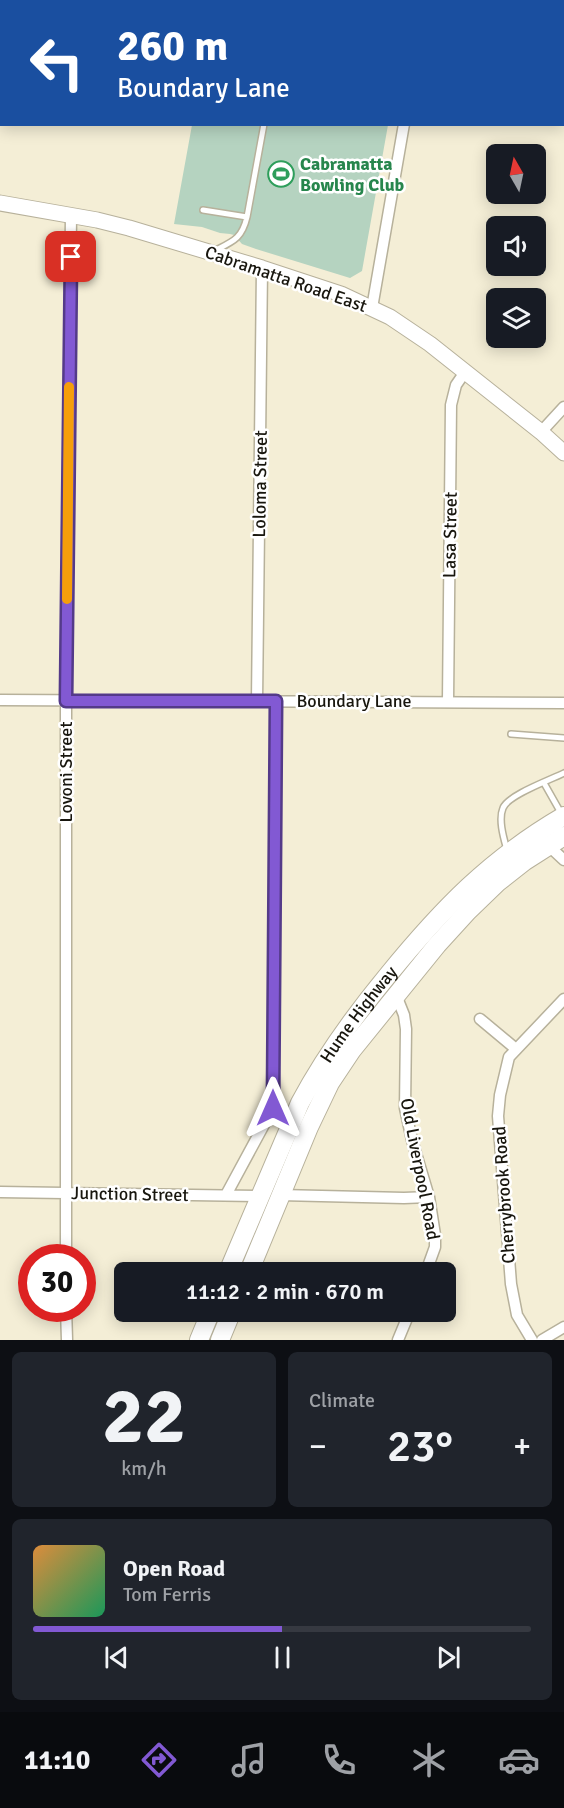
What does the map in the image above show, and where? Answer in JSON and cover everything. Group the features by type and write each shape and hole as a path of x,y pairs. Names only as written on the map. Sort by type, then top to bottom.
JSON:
{"highway":[{"name":"Hume Highway","path":"232,1262 300,1102 318,1069 344,1030 398,963 475,880 507,852 563,816"},
{"name":"Hume Highway","path":"253,1262 309,1127 330,1083 352,1050 468,911 497,883 556,841"},
{"path":"199,1340 206,1322"},
{"path":"220,1340 227,1322"}],"main road":[{"name":"Cabramatta Road East","path":"0,202 129,228 341,294 407,328 541,432 564,453"}],"street":[{"path":"372,308 404,126"},
{"name":"Lovoni Street","path":"66,1244 66,701 71,215"},
{"name":"Loloma Street","path":"257,701 262,268"},
{"name":"Lasa Street","path":"448,702 451,405 456,385 465,372"},
{"path":"541,432 564,407"},
{"name":"Boundary Lane","path":"0,700 564,703"},
{"path":"226,1196 273,1108 276,701"},
{"path":"556,841 564,860"},
{"name":"Old Liverpool Road","path":"396,995 404,1015 406,1029 405,1108 429,1197 435,1235 435,1247 430,1262"},
{"name":"Cherrybrook Road","path":"532,1340 517,1316 511,1284 498,1116 500,1095 509,1057 564,999"},
{"path":"480,1019 516,1049"},
{"name":"Junction Street","path":"0,1192 260,1196"},
{"path":"280,1196 429,1197"},
{"path":"66,1322 67,1340"},
{"path":"398,1340 405,1322"},
{"path":"542,1340 564,1327"}],"lane":[{"path":"212,252 239,237 245,225 264,126"},
{"path":"203,210 247,217"},
{"path":"511,734 564,738"},
{"path":"507,852 502,820 503,807 511,798 564,773"},
{"path":"544,783 563,816"}],"green space":[{"name":"Cabramatta Bowling Club","path":"192,126 388,126 362,271 350,278 242,244 234,235 202,227 174,224"}],"slow traffic":[{"path":"67,599 69,387"}],"place":[{"name":"Cabramatta Bowling Club","path":"281,174"}],"route":[{"path":"71,257 66,701 276,701 273,1108"}]}
